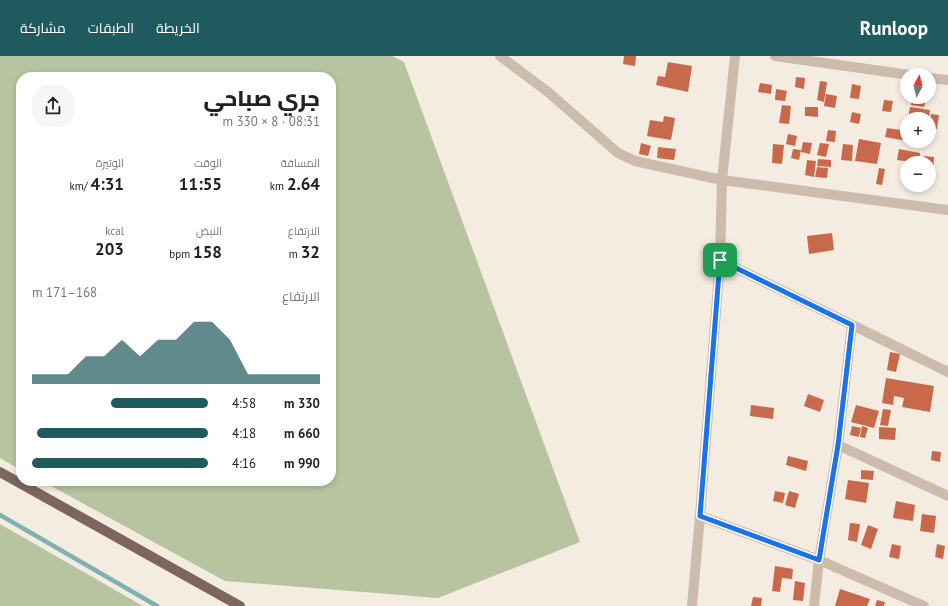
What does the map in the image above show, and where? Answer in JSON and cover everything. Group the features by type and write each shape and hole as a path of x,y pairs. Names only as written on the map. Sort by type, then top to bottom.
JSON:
{"main road":[{"path":"0,472 16,481"},
{"path":"25,486 240,606"}],"street":[{"path":"500,56 548,92 626,158 634,161 722,180 948,210"},
{"path":"692,606 720,260 722,180 735,56"},
{"path":"775,56 900,74"},
{"path":"936,79 948,80"},
{"path":"720,260 948,372"},
{"path":"814,606 819,560 838,445 852,325"},
{"path":"838,445 948,496"},
{"path":"700,516 819,560 920,605"}],"green space":[{"path":"0,56 392,56 404,62 580,542 438,598 225,581 51,486 336,486 336,72 16,72 16,467 0,458"},
{"path":"0,524 143,606 0,606"}],"building":[{"path":"624,56 636,56 635,66 623,64"},
{"path":"668,62 692,66 688,92 656,85 658,76 665,77"},
{"path":"796,77 805,78 804,89 795,87"},
{"path":"820,81 827,82 824,102 817,100"},
{"path":"760,83 772,85 771,94 758,92"},
{"path":"852,84 861,86 859,99 850,98"},
{"path":"776,89 787,91 785,101 775,100"},
{"path":"826,94 837,96 835,108 824,106"},
{"path":"884,100 893,101 891,112 882,111"},
{"path":"911,104 925,104 924,107"},
{"path":"782,105 791,106 789,124 779,123"},
{"path":"805,107 818,107 818,117 805,116"},
{"path":"910,107 930,110 930,112 909,112"},
{"path":"852,112 861,114 859,124 850,122"},
{"path":"936,115 939,115 936,129"},
{"path":"664,116 675,118 671,140 647,136 650,120 663,122"},
{"path":"887,128 900,130 900,140 885,137"},
{"path":"828,130 836,131 835,142 826,141"},
{"path":"788,134 797,136 795,146 786,144"},
{"path":"859,139 881,143 877,164 855,161"},
{"path":"803,142 812,143 810,154 801,152"},
{"path":"641,143 651,146 648,156 639,154"},
{"path":"820,143 829,144 826,157 817,155"},
{"path":"773,144 784,145 782,164 772,163"},
{"path":"843,144 853,145 852,161 841,160"},
{"path":"658,147 676,149 674,160 657,158"},
{"path":"793,149 801,150 799,160 791,158"},
{"path":"899,149 920,153 920,156 900,156 900,160 897,160"},
{"path":"818,159 831,160 831,167 817,166"},
{"path":"807,160 816,161 814,177 805,175"},
{"path":"817,167 828,168 827,178 815,177"},
{"path":"879,168 885,169 882,185 876,184"},
{"path":"832,233 834,250 809,254 807,236"},
{"path":"890,352 900,354 896,372 887,370"},
{"path":"886,378 934,386 930,412 902,407 904,398 894,396 893,405 882,403"},
{"path":"808,394 824,400 820,412 804,406"},
{"path":"751,405 774,408 773,419 750,416"},
{"path":"856,405 879,411 874,428 851,422"},
{"path":"883,409 891,410 888,426 880,425"},
{"path":"852,426 861,428 859,437 850,435"},
{"path":"862,426 868,428 865,438 860,437"},
{"path":"879,427 896,428 895,440 879,439"},
{"path":"932,451 941,452 940,462 931,460"},
{"path":"788,456 808,461 806,471 786,465"},
{"path":"861,470 874,471 873,480 861,479"},
{"path":"848,480 869,483 866,503 845,499"},
{"path":"775,491 785,493 783,503 773,501"},
{"path":"789,491 799,494 795,508 785,505"},
{"path":"896,501 915,505 913,521 893,518"},
{"path":"922,514 936,516 934,533 920,531"},
{"path":"850,523 860,524 857,542 848,540"},
{"path":"868,525 878,529 871,549 861,545"},
{"path":"892,544 901,546 899,559 889,557"},
{"path":"937,544 945,546 943,559 935,557"},
{"path":"775,566 793,569 792,579 782,578 780,592 772,591"},
{"path":"795,581 805,583 803,601 793,600"},
{"path":"840,589 870,599 867,606 835,606"},
{"path":"753,597 762,598 761,606 751,606"},
{"path":"877,600 885,602 884,606 875,606"}],"waterway":[{"path":"0,515 157,606"}],"route":[{"path":"720,260 852,325 838,445 819,560 700,516 720,260"}]}
